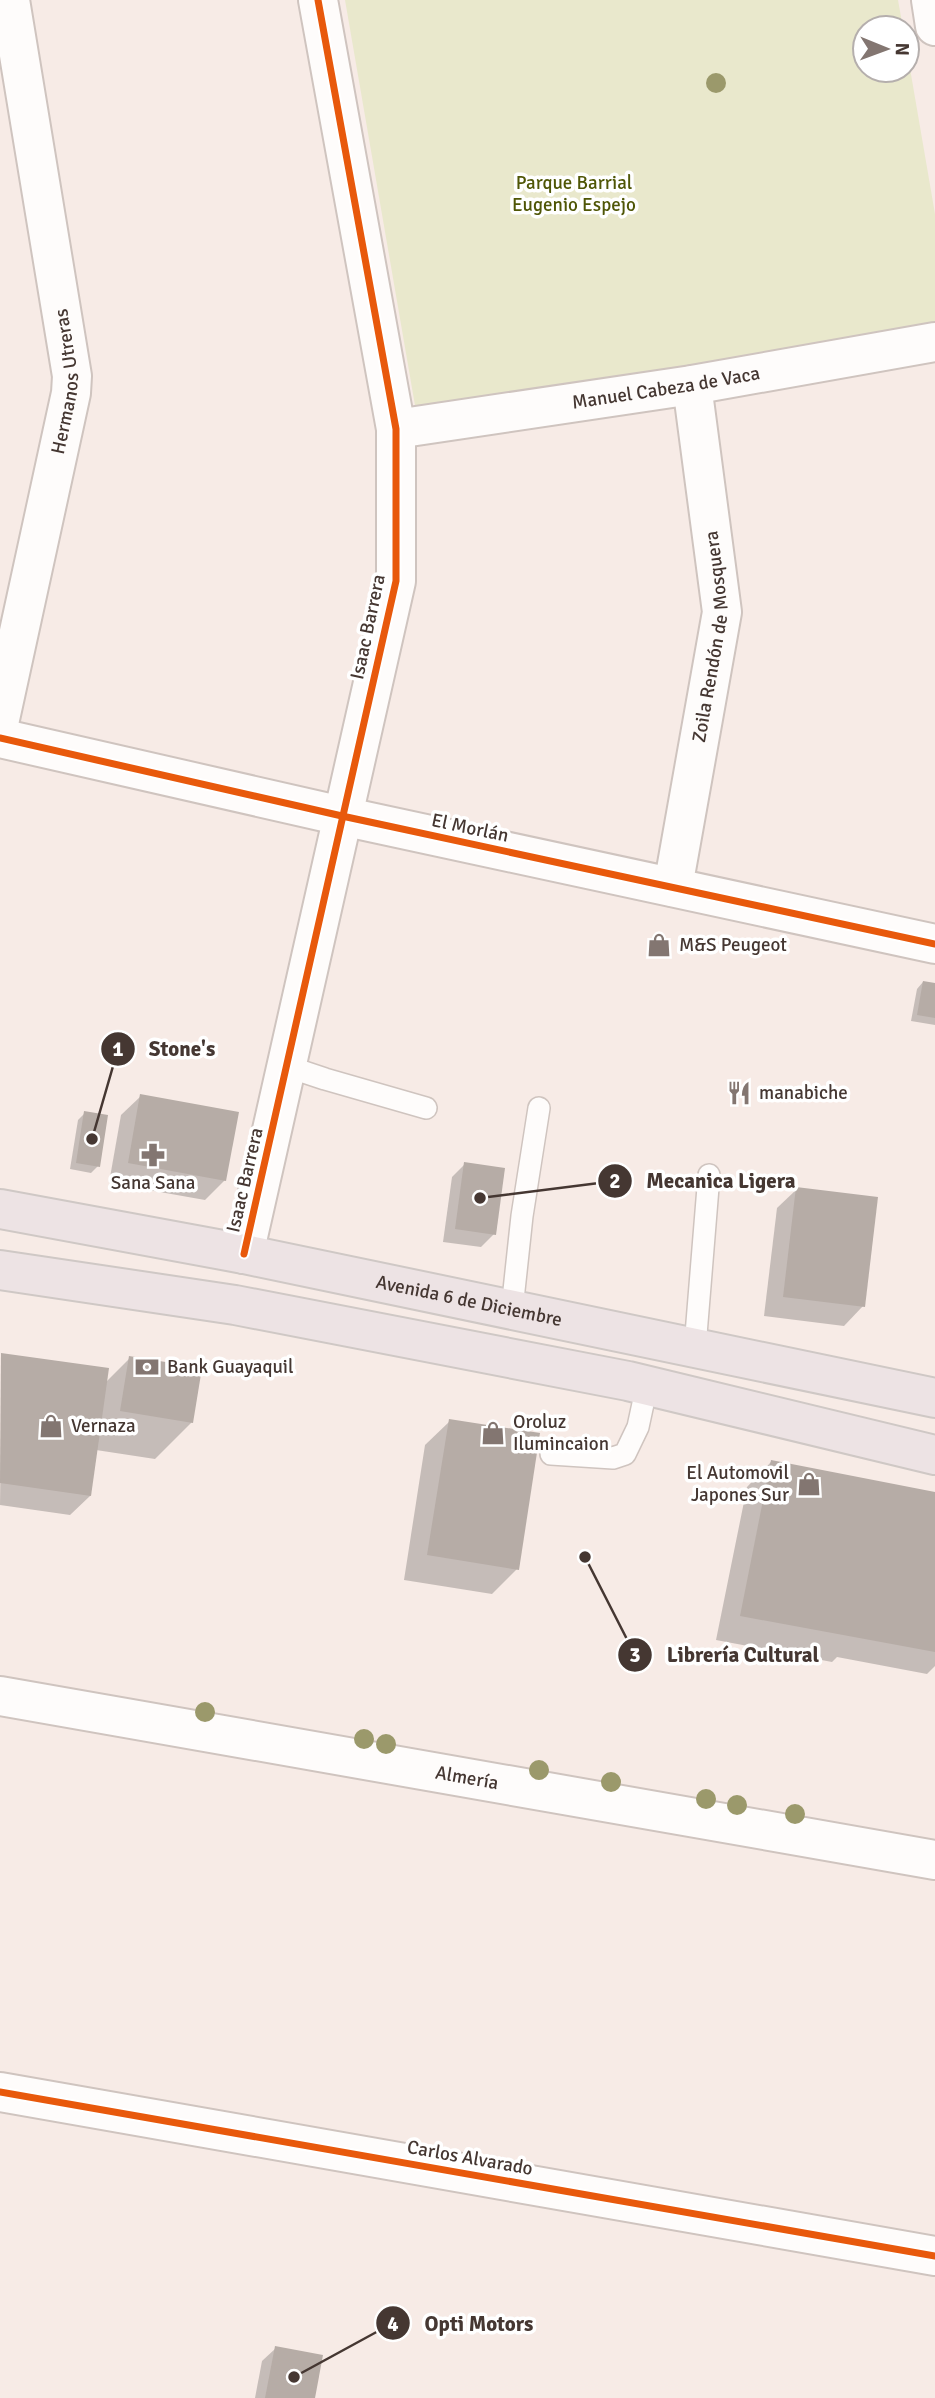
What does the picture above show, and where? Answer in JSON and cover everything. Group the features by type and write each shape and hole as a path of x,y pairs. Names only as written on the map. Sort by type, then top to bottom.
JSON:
{"main road":[{"name":"Avenida 6 de Diciembre","path":"0,1209 244,1254 935,1398"},
{"path":"0,1270 235,1305 648,1385 935,1455"}],"street":[{"name":"Hermanos Utreras","path":"0,719 71,393 72,376 10,0"},
{"name":"Isaac Barrera","path":"244,1254 396,581 397,429 318,0"},
{"path":"930,0 935,26"},
{"name":"Manuel Cabeza de Vaca","path":"397,429 692,385 935,342"},
{"name":"Zoila Rendón de Mosquera","path":"673,887 722,612 692,385"},
{"name":"El Morlán","path":"0,738 342,816 935,944"},
{"name":"Almería","path":"0,1696 935,1860"},
{"name":"Carlos Alvarado","path":"0,2092 935,2256"}],"lane":[{"path":"286,1066 426,1108"},
{"path":"512,1309 522,1216 539,1108"},
{"path":"695,1348 709,1175"},
{"path":"551,1454 613,1458 625,1454 638,1427 648,1385"}],"green space":[{"name":"Parque Barrial Eugenio Espejo","path":"345,0 898,0 900,14 851,14 851,84 913,84 935,214 935,327 417,417"}],"building":[{"path":"923,981 935,983 935,1018 917,1015"},
{"path":"140,1094 239,1112 226,1181 128,1163"},
{"path":"84,1111 108,1115 100,1167 76,1163"},
{"path":"464,1162 505,1168 496,1235 455,1229"},
{"path":"796,1187 878,1197 865,1307 783,1297"},
{"name":"Vernaza","path":"1,1353 109,1368 91,1496 0,1483"},
{"path":"129,1356 202,1368 193,1423 120,1411"},
{"path":"449,1419 540,1433 519,1570 427,1555"},
{"path":"771,1460 935,1492 935,1652 740,1616"},
{"path":"275,2346 323,2355 315,2398 265,2398"}],"cycle path":[{"path":"244,1254 396,581 396,429 318,0"},
{"path":"0,738 342,816 935,944"},
{"path":"0,2092 935,2256"}],"place":[{"name":"M&S Peugeot","path":"659,945"},
{"name":"manabiche","path":"739,1093"},
{"name":"Stone's","path":"92,1139"},
{"name":"Sana Sana","path":"153,1155"},
{"name":"Mecanica Ligera","path":"480,1198"},
{"name":"Bank Guayaquil","path":"147,1367"},
{"name":"Vernaza","path":"51,1426"},
{"name":"Oroluz Ilumincaion","path":"493,1433"},
{"name":"El Automovil Japones Sur","path":"809,1484"},
{"name":"Librería Cultural","path":"585,1557"},
{"name":"Opti Motors","path":"294,2377"}]}
